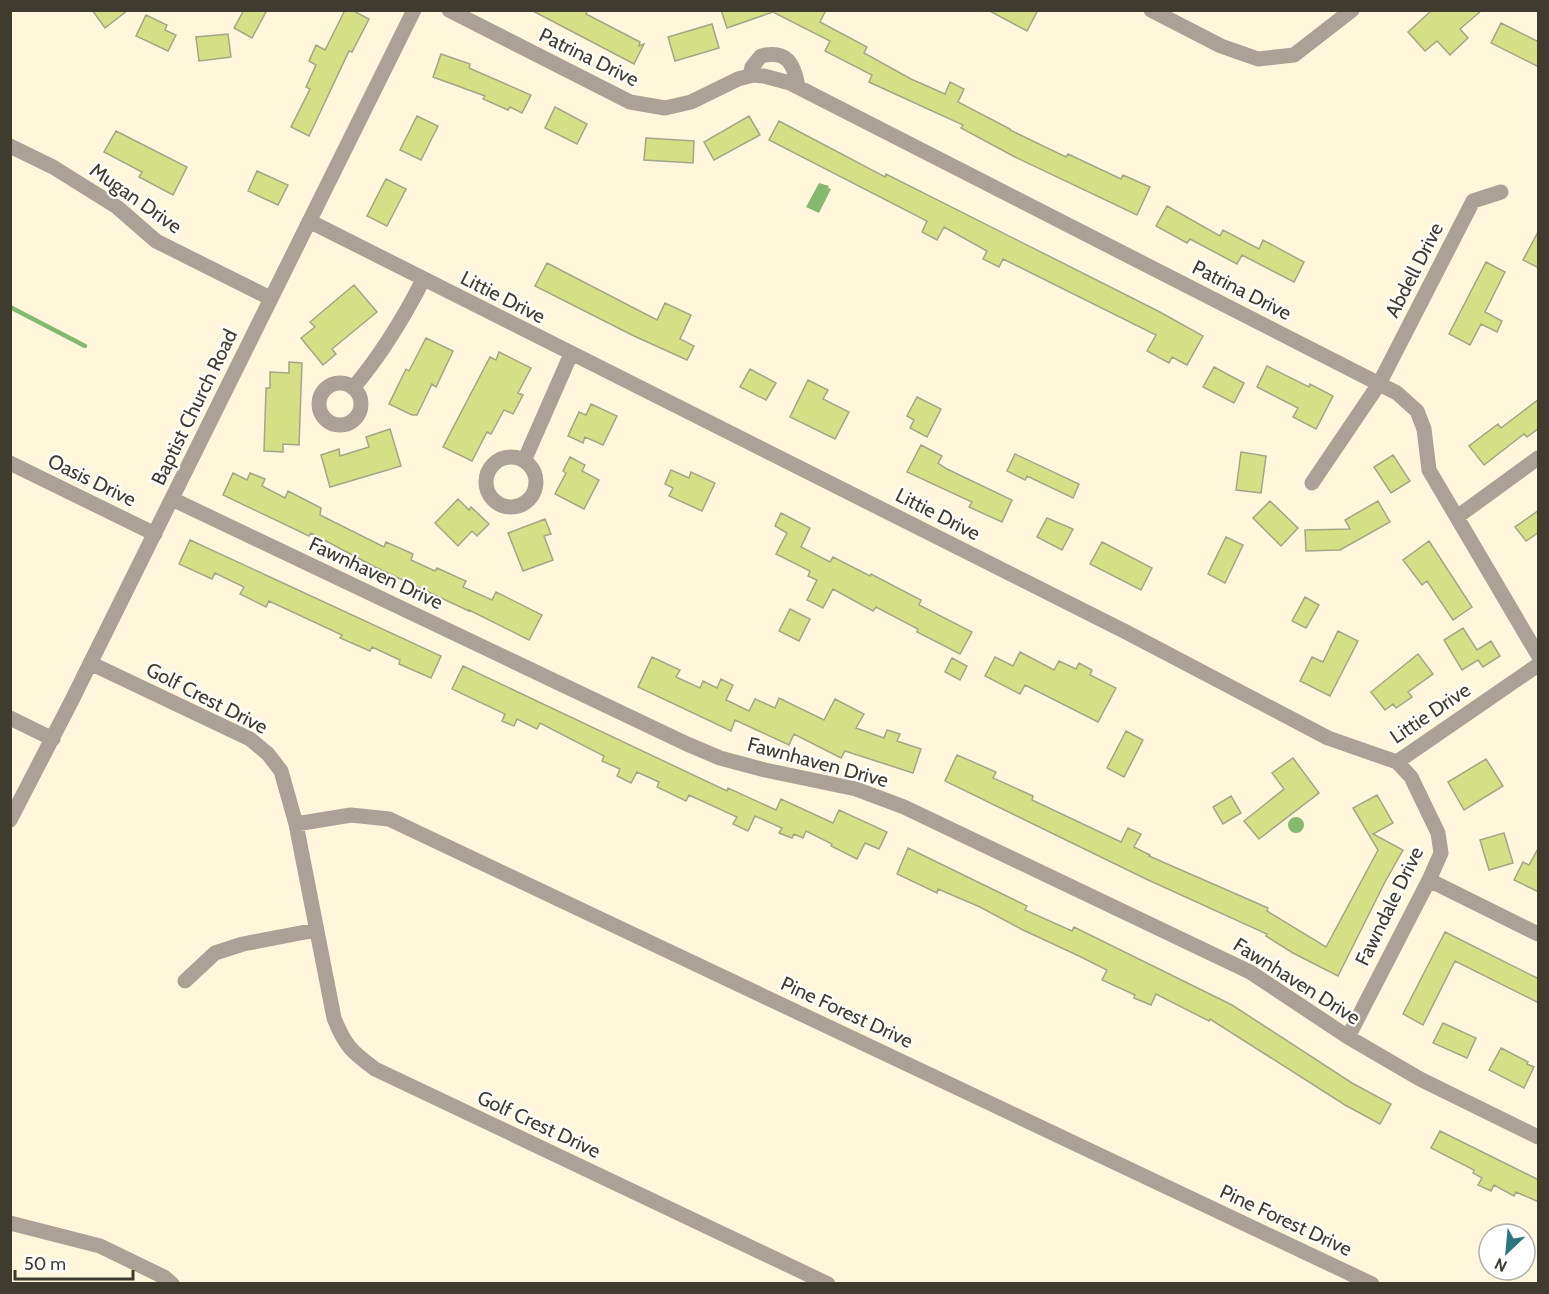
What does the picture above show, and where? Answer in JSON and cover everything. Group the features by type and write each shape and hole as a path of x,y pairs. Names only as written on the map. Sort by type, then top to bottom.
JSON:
{"street":[{"name":"Baptist Church Road","path":"10,820 53,739 414,10"},
{"name":"Patrina Drive","path":"449,10 630,102 665,108 691,102 722,86 750,76 764,76 798,87 1397,393 1417,411 1424,429 1430,470 1539,655"},
{"path":"1151,10 1221,45 1258,59 1294,55 1352,10"},
{"path":"750,76 752,67 761,56 779,54 789,60 796,73 798,87"},
{"name":"Mugan Drive","path":"10,146 53,167 117,207 156,241 270,298"},
{"name":"Abdell Drive","path":"1312,483 1379,384 1473,201 1501,192"},
{"name":"Littie Drive","path":"309,221 1128,633 1329,738 1396,762 1539,665"},
{"path":"353,388 376,361 401,322 423,280"},
{"path":"524,461 571,354"},
{"path":"1457,517 1539,458"},
{"name":"Oasis Drive","path":"10,463 155,534"},
{"name":"Fawnhaven Drive","path":"172,499 720,758 856,789 904,807 1250,972 1347,1037 1420,1078 1539,1137"},
{"name":"Golf Crest Drive","path":"90,663 250,739 268,754 280,771 296,824 334,1018 342,1040 354,1053 375,1069 828,1284"},
{"path":"10,718 53,739"},
{"name":"Fawndale Drive","path":"1347,1037 1441,853 1438,833 1411,777 1396,762"},
{"name":"Pine Forest Drive","path":"296,824 351,815 389,819 1372,1284"},
{"path":"1429,879 1539,934"},
{"path":"185,981 215,952 243,944 316,930"},
{"path":"10,1223 100,1246 165,1277 172,1284"}],"shaded area":[{"path":"819,183 831,189 819,213 806,207"},
{"path":"1293,817 1299,817 1304,825 1302,831 1293,833 1288,828 1288,822"}],"building":[{"path":"92,10 128,10 105,28"},
{"path":"244,10 267,10 252,38 234,28"},
{"path":"345,10 352,10 369,19 352,52 349,51 309,136 291,127 310,89 306,87 316,65 309,61 316,45 325,50"},
{"path":"531,10 588,10 586,14 640,42 639,46 644,44 634,64"},
{"path":"721,10 826,10 820,22 867,47 864,53 911,79 945,94 950,82 964,89 958,102 1010,130 1066,157 1068,154 1121,179 1123,175 1150,187 1137,215 1015,157 961,128 963,125 869,82 872,75 825,51 830,41 773,12 727,28"},
{"path":"988,10 1038,10 1027,31"},
{"path":"1432,10 1482,10 1460,29 1468,38 1450,55 1437,41 1425,51 1408,32"},
{"path":"146,15 167,25 165,30 176,35 168,51 136,36"},
{"path":"1501,23 1539,42 1539,67 1491,43"},
{"path":"712,24 719,48 675,61 668,37"},
{"path":"228,34 231,57 199,61 196,37"},
{"path":"441,54 470,64 469,68 531,95 522,113 510,107 508,110 483,99 485,96 433,77"},
{"path":"555,107 587,124 577,144 545,128"},
{"path":"417,116 438,126 421,160 400,150"},
{"path":"749,116 760,135 714,160 704,142"},
{"path":"779,121 885,177 886,174 1203,336 1187,365 1172,357 1169,363 1147,351 1156,335 1003,259 999,267 983,259 987,251 944,227 937,240 922,232 927,221 769,140"},
{"path":"116,131 187,167 173,195 139,177 142,172 104,152"},
{"path":"646,138 694,141 693,163 644,160"},
{"path":"257,171 288,185 278,205 248,191"},
{"path":"386,179 406,189 387,226 367,216"},
{"path":"1167,206 1220,236 1223,230 1259,249 1263,240 1304,262 1294,282 1242,255 1237,264 1190,239 1187,243 1156,226"},
{"path":"1539,230 1539,268 1523,260"},
{"path":"1486,262 1505,272 1485,312 1502,321 1497,332 1481,324 1470,345 1449,334"},
{"path":"547,263 657,320 665,303 691,315 680,339 694,346 687,360 535,286"},
{"path":"354,285 377,312 332,349 336,354 323,365 301,338 315,327 310,322"},
{"path":"426,338 453,351 436,387 432,384 417,415 412,415 389,404 406,369 409,371"},
{"path":"499,352 531,368 518,393 523,395 513,414 504,410 491,434 487,432 472,461 443,447 490,357 496,360"},
{"path":"289,362 302,363 299,445 283,444 283,452 264,451 266,388 270,388 270,372 289,373"},
{"path":"1267,366 1333,396 1316,429 1293,417 1298,408 1257,387"},
{"path":"1214,367 1244,383 1234,403 1203,387"},
{"path":"750,369 776,383 766,400 740,387"},
{"path":"808,380 828,390 823,399 849,412 835,439 790,417"},
{"path":"917,397 941,409 927,437 910,428 914,420 907,416"},
{"path":"1539,399 1539,428 1527,437 1524,434 1484,465 1469,446 1498,424 1501,428"},
{"path":"591,404 617,416 603,445 585,437 583,443 568,436 579,412 586,415"},
{"path":"390,429 401,466 330,487 321,455 339,449 340,456 369,447 366,437"},
{"path":"921,445 942,456 938,463 947,469 1012,500 1002,522 969,507 972,502 907,472"},
{"path":"1241,452 1266,456 1261,493 1236,490"},
{"path":"1015,454 1079,484 1073,498 1027,476 1025,480 1007,471"},
{"path":"1393,455 1410,481 1391,493 1374,467"},
{"path":"570,457 585,465 582,471 599,480 584,509 555,494 566,473 563,471"},
{"path":"671,470 689,478 691,472 715,483 702,511 669,496 673,488 665,484"},
{"path":"233,473 247,480 250,473 265,479 262,486 285,498 288,491 321,508 320,515 384,547 386,542 413,554 411,560 435,571 437,568 466,581 463,587 492,600 496,592 542,615 529,640 375,567 311,533 309,536 223,495"},
{"path":"458,499 469,510 471,507 489,524 477,536 472,531 458,546 435,523"},
{"path":"1270,501 1298,528 1281,546 1253,518"},
{"path":"1378,501 1390,522 1340,550 1306,551 1305,530 1350,529 1345,520"},
{"path":"1539,510 1539,532 1526,541 1515,527"},
{"path":"781,513 810,528 801,547 830,562 833,557 870,576 871,574 921,600 919,605 972,632 960,654 876,607 873,611 833,589 823,608 807,600 817,580 808,576 810,571 776,554 787,533 775,526"},
{"path":"1047,518 1073,529 1062,550 1037,537"},
{"path":"545,519 551,534 544,536 553,560 523,571 508,533"},
{"path":"1226,537 1243,545 1225,583 1208,574"},
{"path":"190,540 441,656 431,678 399,664 400,660 372,647 370,651 340,638 342,635 269,601 266,607 240,594 244,587 215,573 212,579 179,564"},
{"path":"1429,541 1472,607 1453,620 1427,581 1422,585 1403,560"},
{"path":"1102,542 1152,568 1141,590 1090,564"},
{"path":"1305,597 1319,605 1306,628 1292,621"},
{"path":"790,609 810,619 799,641 779,631"},
{"path":"1463,628 1477,650 1491,641 1500,656 1483,667 1478,660 1462,670 1444,640"},
{"path":"1338,631 1358,641 1330,696 1300,681 1312,657 1323,662"},
{"path":"1020,652 1054,670 1059,661 1076,669 1079,663 1092,670 1090,675 1116,688 1098,722 1025,685 1020,694 985,676 995,657 1013,666"},
{"path":"1418,654 1433,674 1408,692 1412,697 1396,708 1393,704 1385,710 1371,692"},
{"path":"652,657 680,670 676,677 700,688 703,681 717,688 721,679 733,685 726,700 749,711 755,699 775,708 779,698 824,720 835,699 864,714 856,728 884,738 887,730 900,734 897,741 921,749 913,773 845,751 841,758 794,734 789,745 735,720 731,731 638,687"},
{"path":"952,658 967,666 960,680 945,672"},
{"path":"463,666 727,791 728,788 776,810 781,799 833,823 839,810 887,832 879,849 865,843 857,859 806,831 803,838 794,834 792,838 779,833 782,828 755,816 748,831 733,824 737,817 689,795 686,801 657,787 659,782 637,772 631,783 617,776 620,769 602,761 604,756 540,723 537,729 517,719 514,726 502,721 505,714 452,689"},
{"path":"1126,731 1143,740 1124,777 1107,768"},
{"path":"957,755 996,772 993,778 1033,796 1032,800 1121,842 1128,828 1141,834 1134,847 1149,856 1268,908 1267,911 1326,947 1378,850 1353,808 1377,795 1393,823 1373,834 1403,850 1338,976 1293,953 1266,936 1267,934 1146,879 945,781"},
{"path":"1293,758 1319,793 1259,839 1244,821 1284,789 1272,773"},
{"path":"1486,759 1503,786 1464,810 1448,782"},
{"path":"1231,796 1241,813 1223,824 1213,807"},
{"path":"1504,833 1513,863 1489,870 1480,840"},
{"path":"1539,847 1539,892 1514,880 1523,862 1529,865"},
{"path":"908,848 1027,906 1025,910 1072,931 1074,927 1232,1005 1352,1083 1391,1104 1380,1124 1345,1105 1210,1019 1209,1021 1156,994 1151,1005 1134,998 1135,995 1102,980 1107,970 980,907 938,889 937,893 897,874"},
{"path":"1445,932 1539,979 1539,1003 1455,961 1423,1025 1403,1014"},
{"path":"1443,1023 1476,1038 1467,1058 1433,1043"},
{"path":"1501,1048 1534,1067 1524,1088 1489,1070"},
{"path":"1440,1131 1539,1180 1539,1202 1516,1192 1514,1196 1494,1185 1491,1191 1478,1185 1482,1178 1473,1173 1474,1170 1431,1148"}],"waterway":[{"path":"10,307 85,346"}]}
